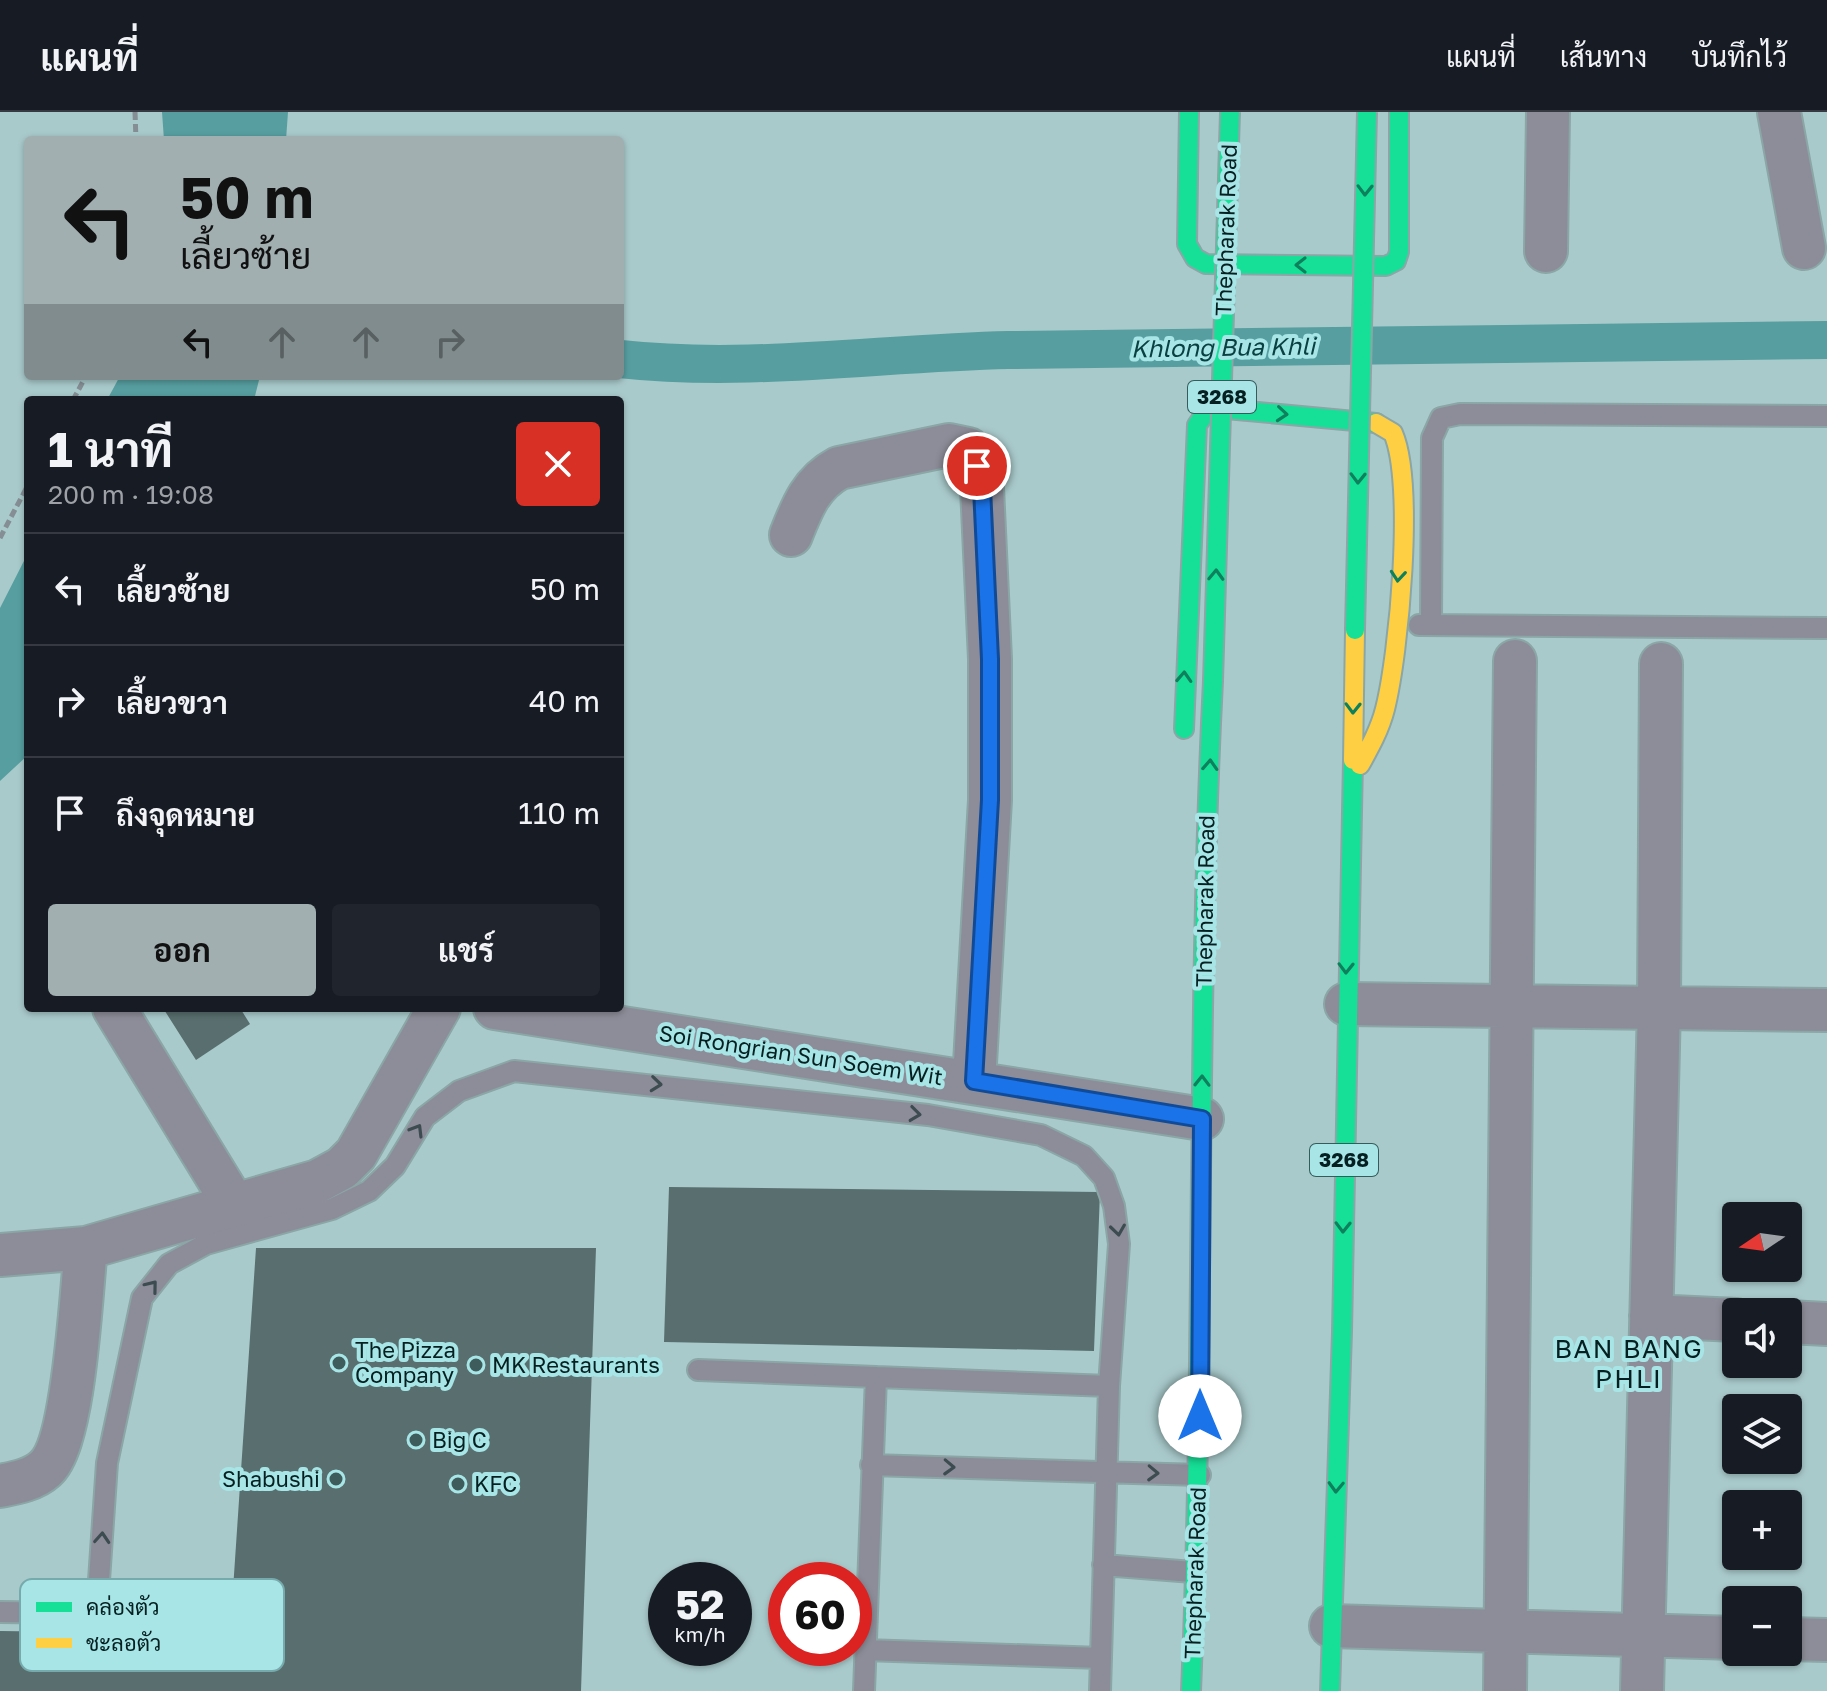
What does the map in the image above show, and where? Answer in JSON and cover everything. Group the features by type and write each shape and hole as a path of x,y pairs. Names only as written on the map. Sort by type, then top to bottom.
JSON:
{"main road":[{"path":"1189,112 1187,244 1195,258 1206,264 1386,266 1396,261 1399,252 1399,112"},
{"name":"Thepharak Road","path":"1191,1691 1193,1572 1200,1475 1205,837 1213,681 1230,112"},
{"name":"3268","path":"1330,1691 1342,1332 1346,1004 1367,112"},
{"path":"1205,837 1187,755 1183,705 1197,425 1204,415 1226,409 1375,423 1389,428 1396,437 1403,463 1404,518 1387,701 1378,732 1351,781"}],"street":[{"path":"1546,251 1548,112"},
{"path":"1779,112 1804,248"},
{"path":"791,535 805,499 822,477 839,468 949,445 968,449 977,466 984,519 990,759 974,1081"},
{"path":"1505,1691 1515,661"},
{"path":"1642,1691 1659,1006 1661,664"},
{"path":"1346,1004 1827,1010"},
{"path":"116,1012 233,1203"},
{"path":"0,1255 86,1248 233,1203 318,1181 342,1168 356,1154 437,1012"},
{"name":"Soi Rongrian Sun Soem Wit","path":"521,1012 1202,1119"},
{"path":"0,1486 24,1481 47,1468 58,1445 69,1408 86,1248"},
{"path":"1651,1316 1722,1319"},
{"path":"1802,1323 1827,1324"},
{"path":"1331,1626 1722,1638"},
{"path":"1802,1639 1827,1640"}],"lane":[{"path":"1431,625 1432,438 1441,418 1460,414 1827,416"},
{"path":"1394,625 1827,628"},
{"path":"99,1579 107,1463 142,1298 169,1264 206,1244 332,1209 369,1191 395,1166 425,1117 459,1091 514,1071 928,1115 1041,1135 1084,1156 1104,1178 1114,1206 1119,1244 1109,1386 1100,1691"},
{"path":"698,1370 1109,1386"},
{"path":"868,1562 876,1377"},
{"path":"871,1465 1200,1475"},
{"path":"1103,1565 1193,1572"},
{"path":"0,1612 20,1612"},
{"path":"872,1650 1101,1658"},
{"path":"864,1691 865,1666"}],"path":[{"path":"135,112 136,136"},
{"path":"0,538 24,493"}],"water":[{"path":"162,112 288,112 286,136 164,136"},
{"path":"118,380 259,380 255,396 109,396"},
{"path":"24,561 24,759 0,781 0,608"}],"building":[{"path":"166,1012 242,1012 250,1024 196,1060"},
{"path":"669,1187 1100,1192 1094,1351 664,1342"},
{"name":"Big C","path":"256,1248 596,1248 581,1691 0,1691 0,1631 20,1631 20,1671 284,1671 284,1579 234,1579"}],"waterway":[{"name":"Khlong Bua Khli","path":"624,359 716,364 1008,350 1827,340"}],"traffic: fast":[{"path":"1189,112 1187,244 1195,258 1206,264 1386,266 1396,261 1399,252 1399,112"},
{"path":"1213,681 1230,112"},
{"path":"1355,630 1367,112"},
{"path":"1184,729 1197,425 1204,415 1226,409 1376,423"},
{"path":"1191,1691 1198,1438 1204,933 1213,681"},
{"path":"1330,1691 1342,1332 1353,760"}],"traffic: slow":[{"path":"1360,765 1378,731 1390,683 1399,611 1404,528 1400,457 1393,433 1376,423"},
{"path":"1353,760 1355,630"}],"place":[{"name":"The Pizza Company","path":"339,1363"},
{"name":"MK Restaurants","path":"476,1365"},
{"name":"Big C","path":"416,1440"},
{"name":"Shabushi","path":"336,1479"},
{"name":"KFC","path":"458,1484"}],"district":[{"name":"BAN BANG PHLI","path":"1629,1364"}],"route":[{"path":"977,466 982,488 990,659 990,800 974,1081 1202,1119 1200,1416"}]}
